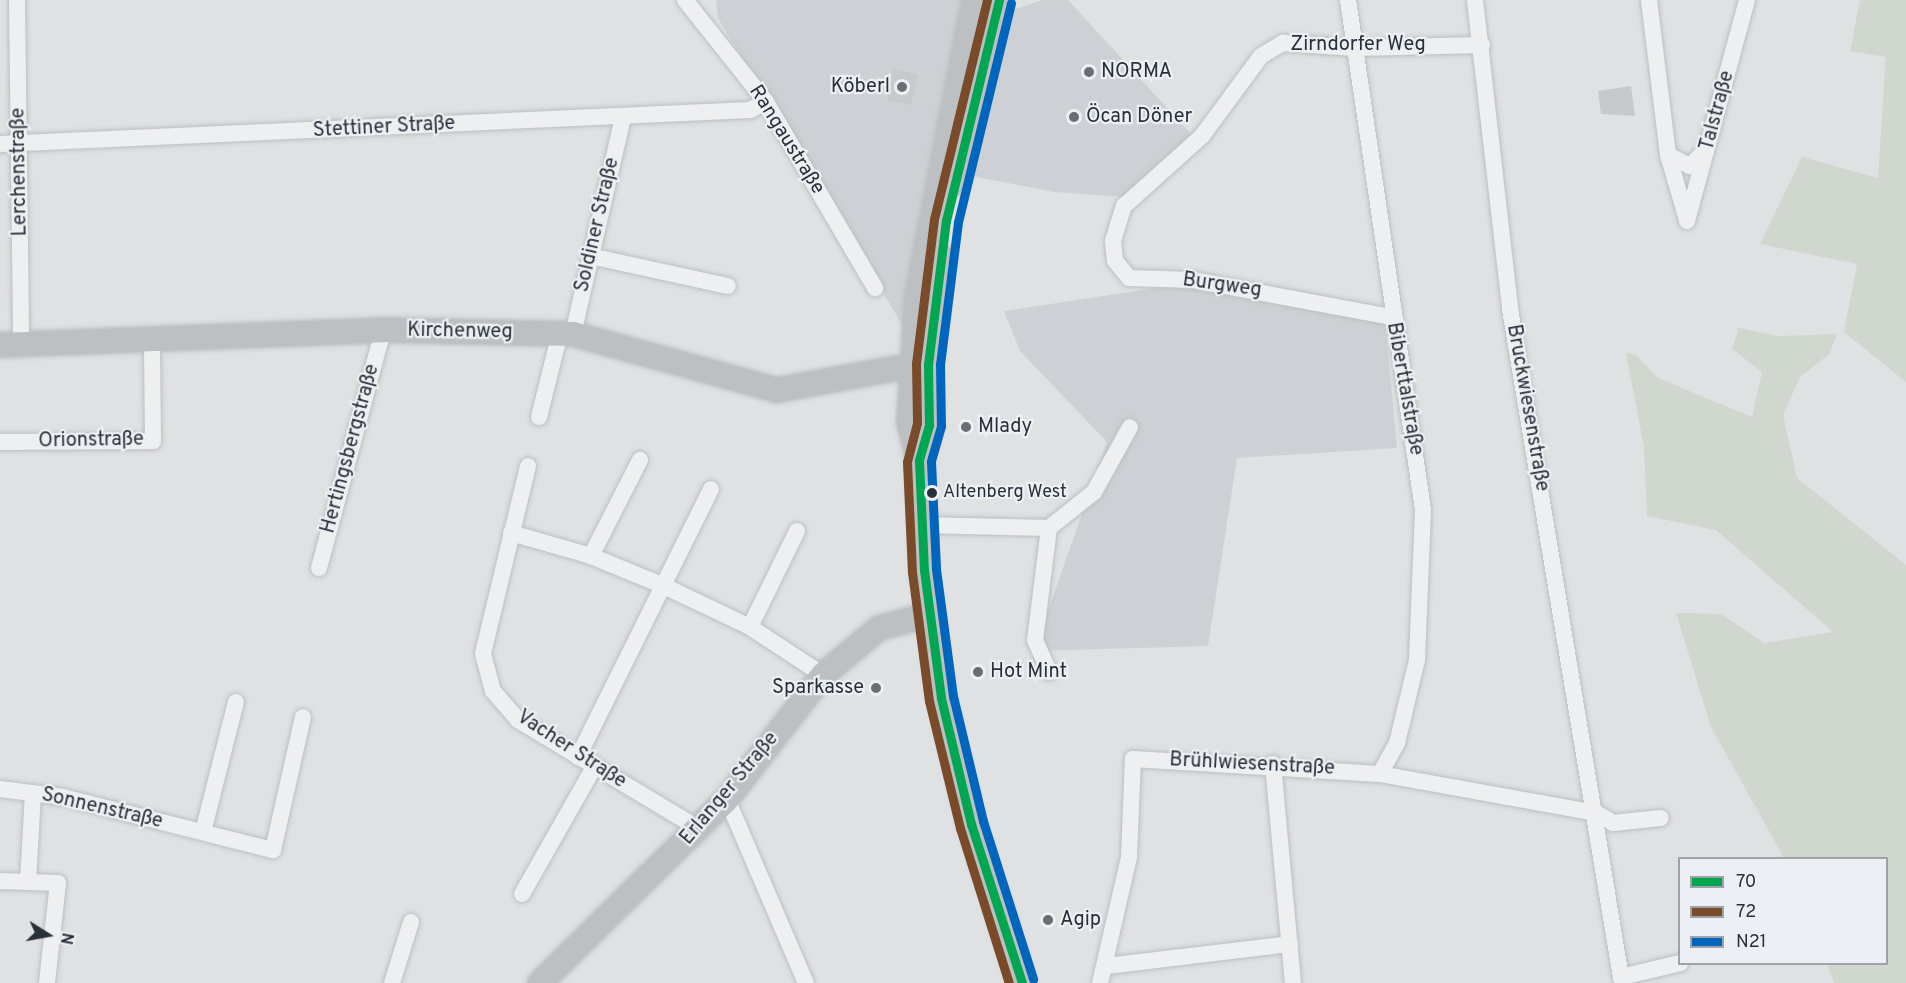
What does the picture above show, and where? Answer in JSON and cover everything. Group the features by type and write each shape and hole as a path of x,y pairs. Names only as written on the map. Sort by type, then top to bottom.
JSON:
{"main road":[{"path":"975,0 919,285 909,366 909,422 919,462 929,615 971,824 1022,983"},
{"path":"919,462 928,425 930,346 946,220 999,0"},
{"name":"Kirchenweg","path":"11,345 383,330 566,334 777,390 909,366"},
{"name":"Erlanger Straße","path":"540,983 727,800 823,675 879,628 929,615"}],"street":[{"name":"Lerchenstraße","path":"11,345 20,144 18,0"},
{"name":"Rangaustraße","path":"685,0 766,102 875,288"},
{"name":"Biberttalstraße","path":"1348,0 1391,317 1422,499 1425,575 1417,660 1397,743 1380,774"},
{"name":"Bruckwiesenstraße","path":"1475,0 1482,45 1510,309 1596,813 1621,980 1678,964"},
{"path":"1649,0 1668,155 1689,166 1708,149"},
{"name":"Talstraße","path":"1668,155 1687,221 1747,0"},
{"name":"Zirndorfer Weg","path":"1124,206 1202,136 1261,56 1283,43 1355,48 1482,45"},
{"name":"Stettiner Straße","path":"0,144 623,117 750,110 766,102"},
{"name":"Soldiner Straße","path":"566,334 590,256 623,117"},
{"name":"Burgweg","path":"1124,206 1113,241 1115,261 1129,278 1193,280 1391,317"},
{"path":"590,256 728,286"},
{"name":"Hertingsbergstraße","path":"319,568 383,330"},
{"path":"538,417 566,334"},
{"name":"Orionstraße","path":"0,442 153,441 152,339"},
{"path":"922,525 1049,528 1094,492 1130,427"},
{"path":"591,556 640,460"},
{"name":"Vacher Straße","path":"528,466 483,654 493,691 518,720 698,828"},
{"path":"579,758 711,489"},
{"path":"1049,528 1035,640 1049,672"},
{"path":"750,627 797,531"},
{"path":"511,533 591,556 664,586 750,627 823,675"},
{"path":"203,832 236,702"},
{"name":"Sonnenstraße","path":"0,789 33,793 273,850 303,717"},
{"name":"Brühlwiesenstraße","path":"1100,983 1106,966 1129,857 1133,759 1273,764 1380,774 1596,813"},
{"path":"1273,764 1293,983"},
{"path":"522,894 594,766"},
{"path":"28,882 33,793"},
{"path":"727,800 806,983"},
{"path":"1596,813 1613,823 1661,818"},
{"path":"0,880 58,883 47,983"},
{"path":"392,983 411,922"},
{"path":"1106,966 1290,944"}],"shaded area":[{"path":"716,0 967,0 963,27 1042,0 1068,0 1192,135 1125,197 1054,192 947,171 906,331 718,18"},
{"path":"1860,0 1906,0 1906,382 1844,332 1857,264 1760,244 1802,157 1878,178 1886,57 1850,51"},
{"path":"1176,285 1385,321 1397,448 1237,458 1208,646 1034,651 1107,442 1020,351 1004,311"},
{"path":"1739,328 1778,336 1837,334 1829,354 1800,377 1783,415 1797,478 1906,565 1906,983 1834,983 1827,965 1888,965 1888,857 1783,857 1711,727 1676,613 1721,614 1764,643 1833,632 1716,530 1647,516 1644,447 1626,353 1636,355 1658,378 1752,417 1762,372 1732,349"}],"building":[{"name":"Köberl","path":"894,69 918,74 911,105 887,100"},
{"path":"1631,86 1635,116 1601,114 1598,91"}],"transit line":[{"name":"72","path":"987,0 934,219 916,363 917,423 907,462 912,572 929,701 960,828 1009,983"},
{"name":"70","path":"999,0 946,220 928,364 929,425 919,461 924,570 941,698 971,824 1022,983"},
{"name":"N21","path":"1011,3 958,222 940,365 941,426 931,462 936,569 953,696 983,821 1033,979"}],"place":[{"name":"NORMA","path":"1089,72"},
{"name":"Köberl","path":"902,87"},
{"name":"Öcan Döner","path":"1074,117"},
{"name":"Mlady","path":"966,427"},
{"name":"Altenberg West","path":"932,493"},
{"name":"Hot Mint","path":"978,672"},
{"name":"Sparkasse","path":"876,688"},
{"name":"Agip","path":"1048,920"}]}
